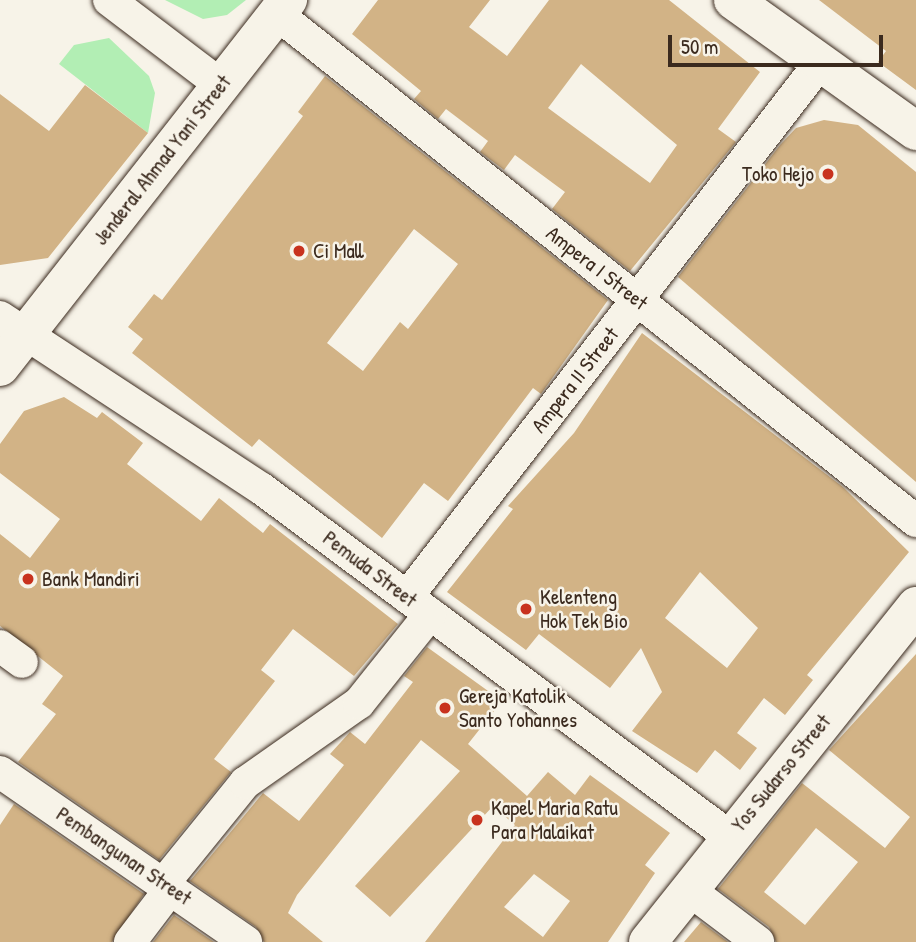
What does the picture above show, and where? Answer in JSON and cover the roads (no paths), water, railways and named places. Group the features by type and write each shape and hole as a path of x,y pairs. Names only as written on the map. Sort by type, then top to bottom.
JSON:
{"main road":[{"path":"733,0 916,131"},
{"name":"Jenderal Ahmad Yani Street","path":"0,367 13,326 221,85 283,7"},
{"name":"Yos Sudarso Street","path":"648,942 916,606"}],"street":[{"path":"109,0 221,85"},
{"name":"Ampera I Street","path":"283,7 638,300 916,522"},
{"name":"Ampera II Street","path":"130,942 245,783 359,703 418,606 638,300 820,63"},
{"name":"Pemuda Street","path":"13,326 262,489 730,837"},
{"name":"Pembangunan Street","path":"0,772 246,942"},
{"path":"688,889 758,942"}],"place":[{"name":"Toko Hejo","path":"828,174"},
{"name":"Ci Mall","path":"299,251"},
{"name":"Bank Mandiri","path":"28,579"},
{"name":"Kelenteng Hok Tek Bio","path":"526,609"},
{"name":"Gereja Katolik Santo Yohannes","path":"445,708"},
{"name":"Kapel Maria Ratu Para Malaikat","path":"477,820"}]}
